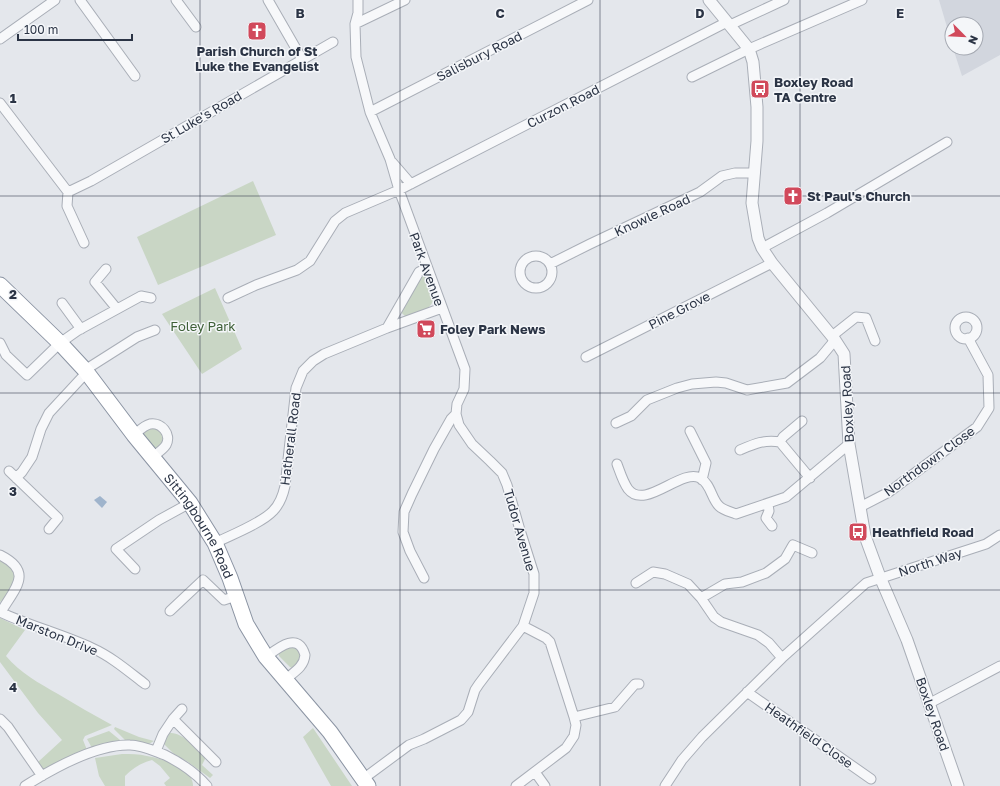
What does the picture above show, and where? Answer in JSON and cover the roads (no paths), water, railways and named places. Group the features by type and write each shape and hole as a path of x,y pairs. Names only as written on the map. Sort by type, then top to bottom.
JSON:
{"highway":[{"name":"Sittingbourne Road","path":"0,286 60,343 86,371 152,458 190,503 216,543 246,624 266,657 330,732 366,783"}],"street":[{"path":"0,39 54,0"},
{"path":"80,0 135,76"},
{"path":"176,0 196,27"},
{"path":"268,0 302,59"},
{"name":"Park Avenue","path":"358,0 358,13 355,24 356,57 370,112 390,159 399,190 464,369 464,389 456,414 451,419 434,449 404,512 403,532 410,551 424,578"},
{"path":"355,24 405,0"},
{"name":"Salisbury Road","path":"370,112 588,0"},
{"name":"Boxley Road","path":"709,0 749,49 753,62 758,107 752,203 758,238 762,248 772,263 834,338 844,354 849,444 865,536 880,577 907,640 958,786"},
{"name":"Curzon Road","path":"228,298 256,285 297,270 310,261 335,221 345,213 399,190 729,23 784,0"},
{"path":"692,78 749,49 862,0"},
{"name":"St Luke's Road","path":"68,192 91,181 333,42"},
{"path":"0,103 68,192 67,206 84,243"},
{"path":"762,248 827,213 947,142"},
{"path":"390,159 410,184"},
{"name":"Knowle Road","path":"550,264 700,192 722,176 735,173 755,173"},
{"name":"Pine Grove","path":"586,356 772,263"},
{"path":"387,328 419,272 427,268"},
{"path":"106,269 95,282 117,309"},
{"path":"0,343 6,355 27,375 60,343 81,329 141,296 150,298"},
{"path":"62,303 81,329"},
{"name":"Hatherall Road","path":"216,543 260,521 273,511 282,499 285,486 296,388 303,371 313,361 324,354 387,328 442,308"},
{"path":"616,423 631,416 647,400 677,388 692,384 716,382 726,383 747,390 787,383 820,358 834,338 856,317 866,318 875,341"},
{"path":"16,478 32,457 43,424 49,413 86,371 137,337 155,330"},
{"name":"Northdown Close","path":"860,507 889,492 971,432 977,427 985,415 989,408 988,375 968,338"},
{"name":"Tudor Avenue","path":"366,783 409,745 461,720 468,712 475,690 523,626 534,594 534,574 507,485 502,474 472,444 459,425 456,414"},
{"path":"780,442 783,437 802,421"},
{"path":"134,435 148,425 153,424 163,428 168,436 166,445 152,458"},
{"path":"690,431 706,463 702,480"},
{"path":"740,450 751,445 771,440 780,442 810,478"},
{"path":"617,464 628,489 634,494 644,496 690,477 699,478 707,484 719,506 736,514 786,498 849,444"},
{"path":"9,471 58,518 49,529"},
{"path":"135,569 116,549 159,520 190,503"},
{"path":"768,504 769,511 766,518 772,526"},
{"name":"North Way","path":"880,577 986,544 1000,535"},
{"path":"701,598 725,584 742,582 766,573 785,559 793,545 812,553"},
{"path":"0,555 10,560 15,565 19,571 20,578 0,612"},
{"path":"636,583 653,572 665,574 688,584 701,598 714,617 721,622 758,635 769,643 782,658"},
{"path":"665,786 692,747 747,692 856,591 866,583 880,577"},
{"path":"170,611 203,580 224,600 236,596"},
{"name":"Marston Drive","path":"0,612 93,648 135,671 145,684"},
{"path":"516,786 570,744 576,731 574,717 550,642 546,638 523,626"},
{"path":"266,657 289,643 296,643 299,645 305,655 303,663 301,667 286,679"},
{"path":"930,704 1000,666"},
{"path":"574,717 615,706 635,684 640,684"},
{"name":"Heathfield Close","path":"747,692 871,779"},
{"path":"156,752 163,734 182,709"},
{"path":"173,720 212,761"},
{"path":"2,725 42,776"},
{"path":"25,786 42,776 99,749 129,745 156,752 175,760 189,768 204,785"},
{"path":"535,772 545,786"}],"water":[{"path":"100,496 107,502 102,508 94,500"}],"place":[{"name":"Parish Church of St Luke the Evangelist","path":"257,31"},
{"name":"Boxley Road TA Centre","path":"760,89"},
{"name":"St Paul's Church","path":"793,196"},
{"name":"Foley Park News","path":"426,329"},
{"name":"Heathfield Road","path":"858,532"}],"park label":[{"name":"Foley Park","path":"203,326"}]}
